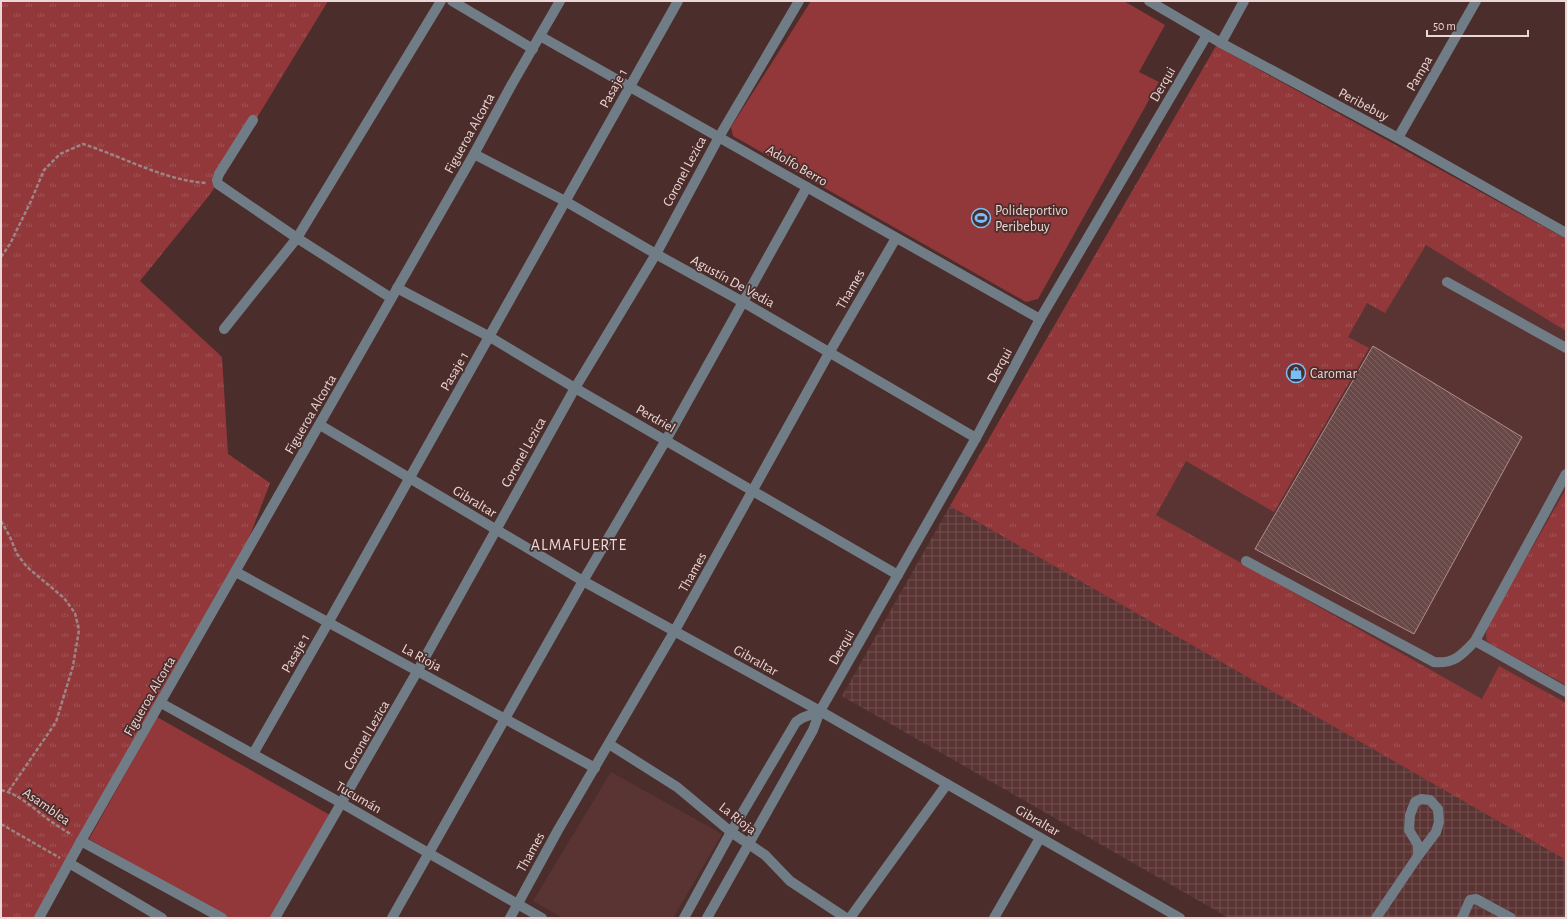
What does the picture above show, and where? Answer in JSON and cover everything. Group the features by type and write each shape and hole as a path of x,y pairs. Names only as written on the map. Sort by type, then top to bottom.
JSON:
{"street":[{"path":"224,329 297,238 441,1"},
{"path":"452,1 533,49"},
{"name":"Figueroa Alcorta","path":"39,918 81,841 320,425 560,1"},
{"name":"Pasaje 1","path":"253,754 490,337 678,1"},
{"name":"Coronel Lezica","path":"275,918 418,670 575,388 656,254 719,137 799,1"},
{"name":"Peribebuy","path":"1150,1 1221,43 1398,138 1566,233"},
{"path":"1221,43 1244,1"},
{"name":"Pampa","path":"1398,138 1476,1"},
{"name":"Derqui","path":"707,918 813,730 820,711 976,438 1040,319 1207,35"},
{"name":"Adolfo Berro","path":"540,36 1040,319"},
{"path":"253,120 218,174 218,184 297,238 392,298"},
{"name":"Agustín De Vedia","path":"474,154 565,201 743,302 976,438"},
{"path":"392,918 583,581 666,440 807,187"},
{"name":"Thames","path":"510,918 674,632 829,353 896,238"},
{"path":"1447,282 1566,348"},
{"name":"Perdriel","path":"398,288 490,337 575,388 898,575"},
{"name":"Gibraltar","path":"320,425 583,581 820,711 1176,917"},
{"path":"1246,560 1434,662 1450,662 1462,655 1475,641 1566,474"},
{"name":"La Rioja","path":"236,572 328,624 418,670 595,768"},
{"path":"1475,641 1566,692"},
{"name":"Tucumán","path":"161,703 542,918"},
{"path":"684,918 731,832 796,722 820,711"},
{"name":"La Rioja","path":"609,744 677,787 731,832 765,855 790,881 845,917"},
{"path":"845,917 947,784"},
{"path":"1376,918 1436,832 1439,822 1438,809 1430,800 1421,799 1415,802 1410,815 1409,830 1418,845 1418,856"},
{"path":"994,918 1040,838"},
{"path":"81,841 222,918"},
{"path":"69,863 162,918"},
{"path":"1462,918 1470,900 1476,899 1511,918"}],"path":[{"path":"1,257 10,244 44,170 60,154 83,144 107,151 166,175 194,182 218,184"},
{"path":"1,521 17,554 27,567 64,598 75,613 80,630 73,666 56,722 8,792"},
{"name":"Asamblea","path":"1,790 8,792 81,841"},
{"path":"1,824 69,863"}],"shaded area":[{"name":"Caromar","path":"1216,46 1566,239 1566,860 950,506"},
{"path":"950,506 1566,860 1566,918 1229,918 842,696"},
{"path":"611,772 722,834 673,918 563,918 533,901"}],"green space":[{"path":"1,1 328,1 211,193 140,281 222,357 228,454 270,483 236,572 39,918 1,918"},
{"name":"Polideportivo Peribebuy","path":"811,1 1124,1 1165,25 1139,72 1159,82 1038,299 1026,302 733,136 731,127"},
{"name":"Caromar","path":"1216,46 1566,239 1566,331 1426,245 1385,313 1367,303 1348,337 1369,348 1274,512 1186,461 1156,515 1482,699 1499,666 1566,703 1566,860 950,506"},
{"path":"1566,489 1566,685 1491,644 1487,641 1486,634 1489,623"},
{"path":"157,717 330,815 273,918 228,918 89,839"}],"building":[{"path":"1373,346 1522,437 1414,634 1255,549"}],"place":[{"name":"Polideportivo Peribebuy","path":"981,218"},
{"name":"Caromar","path":"1296,373"}],"district":[{"name":"ALMAFUERTE","path":"579,544"}]}
